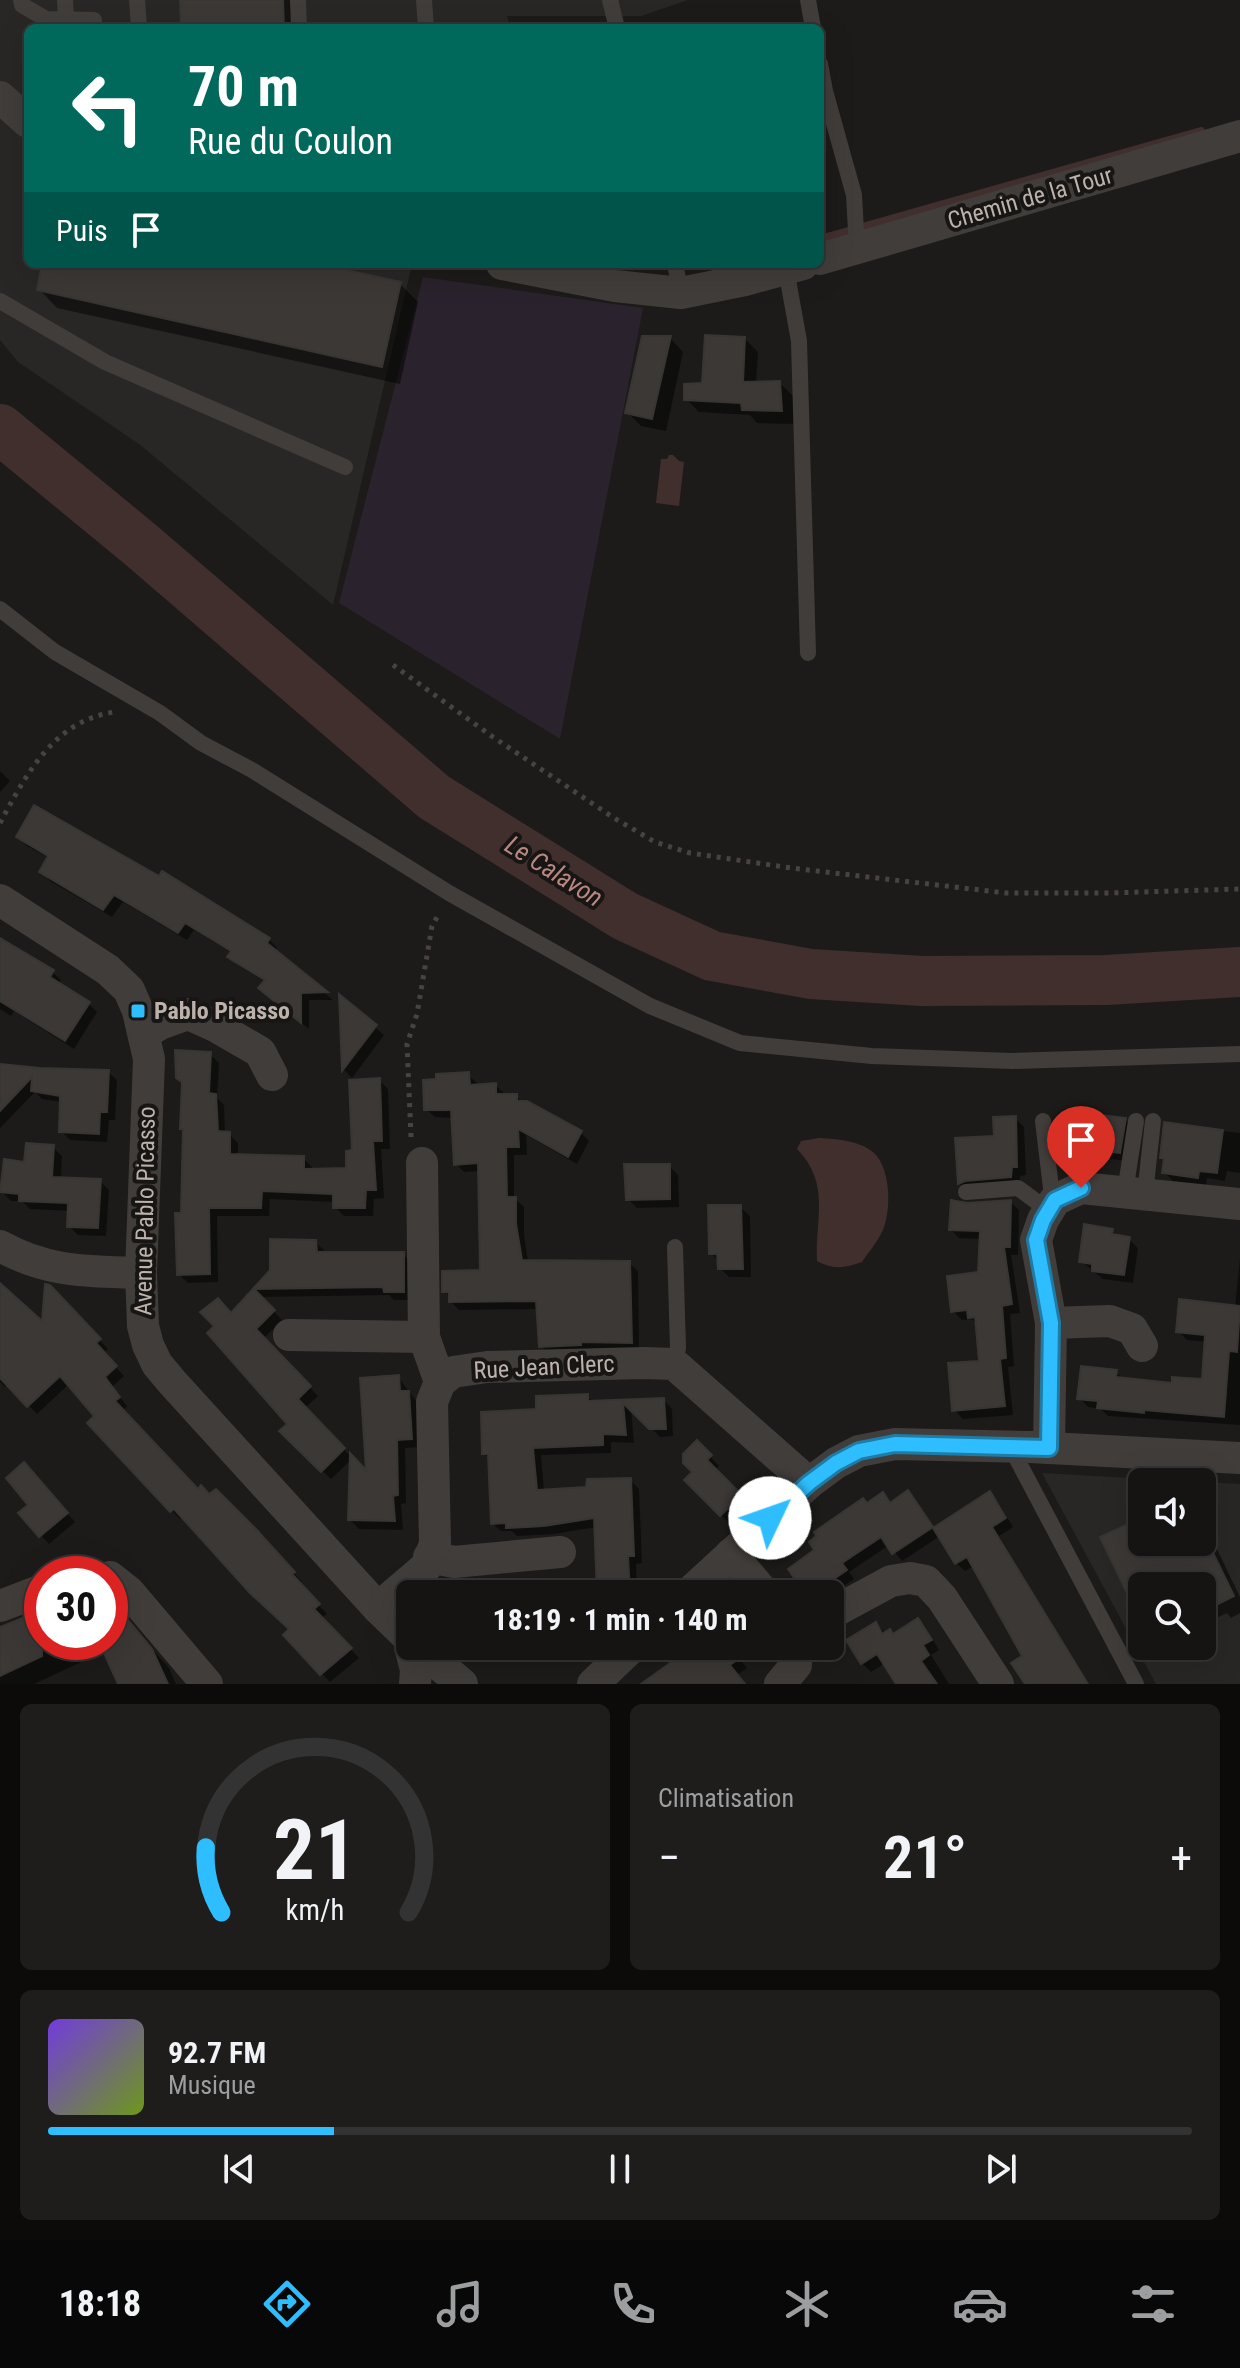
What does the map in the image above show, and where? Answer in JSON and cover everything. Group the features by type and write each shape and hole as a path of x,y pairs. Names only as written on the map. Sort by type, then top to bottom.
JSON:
{"street":[{"path":"0,97 24,118"},
{"name":"Chemin de la Tour","path":"824,258 1240,136"},
{"path":"523,268 615,286 678,278 745,280 787,268"},
{"name":"Avenue Pablo Picasso","path":"0,900 108,970 129,990 145,1033 149,1059 141,1273 143,1326 157,1364 396,1627"},
{"path":"145,1033 188,1014 260,1052 272,1075"},
{"path":"422,1163 424,1337 440,1382"},
{"path":"1049,1448 1051,1323 1036,1240 1052,1205 1081,1188 1240,1204"},
{"path":"0,1246 23,1259 47,1266 141,1273"},
{"path":"1051,1323 1110,1321 1132,1329 1142,1346"},
{"path":"289,1335 424,1337"},
{"path":"674,1364 809,1483"},
{"name":"Rue Jean Clerc","path":"429,1557 435,1544 432,1402 440,1382 453,1372 487,1367 674,1364"},
{"path":"703,1580 809,1483 859,1451 895,1444 1010,1446 1240,1458"},
{"path":"378,1608 426,1567 429,1557 454,1562 560,1552"},
{"path":"731,1554 753,1580"},
{"path":"844,1606 891,1581 910,1578 926,1581 942,1598 998,1684"},
{"path":"128,1591 207,1684"},
{"path":"0,1606 24,1597"},
{"path":"414,1660 415,1684"},
{"name":"Avenue Pablo Picasso","path":"432,1660 462,1684"},
{"path":"593,1684 618,1660"},
{"path":"780,1684 796,1665 796,1660"}],"lane":[{"path":"21,0 22,5 46,19 94,20 94,24"},
{"path":"65,0 66,19"},
{"path":"137,0 139,24"},
{"path":"298,0 299,24"},
{"path":"424,0 426,24"},
{"path":"610,0 616,24"},
{"path":"808,0 812,24"},
{"path":"824,86 854,195 857,249"},
{"path":"794,268 808,653"},
{"path":"0,301 105,362 345,467"},
{"path":"0,609 55,652 160,713 201,743 252,770 449,893 650,1006 740,1043 872,1056 1012,1061 1240,1054"},
{"path":"966,1192 1018,1188 1052,1205 1043,1121"},
{"path":"1135,1193 1144,1121"},
{"path":"674,1364 678,1348 675,1247"},
{"path":"1010,1446 1136,1684"}],"path":[{"path":"393,665 614,818 655,842 690,853 1006,893 1240,889"},
{"path":"0,823 39,756 74,725 111,712 160,713"},
{"path":"422,1163 411,1152 407,1044 417,1014 432,926 449,893"}],"shaded area":[{"path":"0,0 688,0 641,16 507,16 509,24 24,24 24,268 411,268 333,605 139,444 18,362 0,340"},
{"path":"423,277 643,308 560,739 339,603"},
{"path":"669,455 684,462 679,506 656,503 661,459 667,459"},
{"path":"819,1138 847,1141 867,1148 879,1159 886,1176 888,1206 883,1229 862,1262 850,1266 834,1267 817,1261 818,1188 808,1162 797,1149 801,1141"},
{"path":"1042,1473 1128,1478 1128,1556 1216,1556 1216,1483 1240,1484 1240,1684 1156,1684 1143,1660 1216,1660 1216,1572 1128,1572 1128,1632"}],"building":[{"path":"180,0 283,0 284,24 181,24"},
{"path":"41,268 337,268 401,282 382,367 37,290"},
{"path":"705,335 745,337 743,382 780,381 782,411 742,410 741,403 684,400 684,384 702,383"},
{"path":"642,336 671,336 652,419 625,413"},
{"path":"34,805 159,876 162,871 270,938 267,943 328,992 301,993 301,1023 258,988 265,980 227,957 231,951 185,923 178,933 114,895 103,910 39,872 48,856 16,837"},
{"path":"0,938 54,970 50,977 90,1002 65,1041 0,1001"},
{"path":"339,994 377,1025 342,1071"},
{"path":"175,1050 211,1052 209,1093 216,1094 218,1131 230,1132 230,1154 304,1156 304,1169 346,1168 346,1151 352,1150 349,1080 380,1078 382,1141 373,1141 376,1190 366,1190 365,1208 333,1208 333,1194 262,1191 261,1208 209,1208 210,1274 177,1275 175,1213 181,1213 183,1129 180,1129 182,1082 176,1078"},
{"path":"0,1064 109,1070 107,1112 100,1112 99,1134 59,1132 60,1096 31,1091 32,1077 0,1111"},
{"path":"469,1072 470,1085 496,1083 496,1094 517,1094 517,1101 527,1101 582,1131 568,1157 518,1129 519,1147 506,1147 507,1197 516,1197 516,1224 522,1260 630,1261 632,1343 581,1342 581,1345 539,1347 536,1301 449,1302 449,1292 442,1292 442,1271 480,1270 478,1163 454,1165 451,1110 424,1110 423,1080 436,1079 436,1074"},
{"path":"1085,1113 1126,1118 1120,1153 1081,1149"},
{"path":"1016,1116 1017,1167 1012,1167 1011,1177 958,1184 955,1138 994,1136 993,1117"},
{"path":"1164,1122 1223,1130 1217,1173 1199,1171 1198,1178 1162,1173 1164,1158 1160,1158"},
{"path":"26,1143 54,1145 52,1177 101,1179 98,1228 67,1227 68,1203 19,1201 19,1194 0,1192 4,1159 24,1162"},
{"path":"624,1164 670,1164 670,1199 626,1200"},
{"path":"951,1200 967,1203 1011,1200 1010,1247 1004,1247 1012,1304 1002,1306 1006,1358 1000,1359 1005,1406 952,1411 948,1363 979,1361 975,1317 968,1318 967,1310 951,1312 947,1276 978,1272 980,1231 949,1230"},
{"path":"708,1205 741,1205 743,1269 718,1269 717,1254 709,1254"},
{"path":"1084,1224 1113,1229 1112,1234 1130,1237 1124,1275 1092,1271 1092,1264 1079,1262"},
{"path":"270,1239 316,1240 317,1252 404,1252 404,1292 384,1292 383,1287 254,1289 275,1310 256,1329 311,1386 298,1399 345,1448 321,1472 279,1431 287,1424 207,1333 214,1326 200,1312 218,1298 231,1313 270,1270"},
{"path":"0,1283 42,1321 45,1284 50,1285 101,1339 96,1343 117,1366 105,1377 120,1397 115,1401 198,1489 201,1485 209,1494 216,1489 255,1528 320,1604 314,1609 352,1648 320,1675 283,1635 289,1629 250,1593 174,1509 170,1512 87,1423 94,1416 60,1376 27,1407 0,1378"},
{"path":"1179,1299 1240,1306 1237,1352 1229,1351 1224,1417 1097,1408 1098,1401 1077,1399 1081,1366 1117,1370 1116,1377 1172,1383 1172,1377 1202,1379 1205,1335 1176,1332"},
{"path":"399,1375 400,1391 409,1391 412,1439 397,1440 398,1495 393,1496 395,1521 348,1520 350,1453 366,1470 360,1378"},
{"path":"588,1394 588,1401 664,1398 666,1429 649,1429 623,1403 626,1435 603,1434 603,1445 533,1448 537,1490 586,1487 587,1479 631,1478 634,1556 628,1556 629,1580 596,1580 594,1518 544,1526 506,1528 506,1523 491,1524 488,1454 482,1454 481,1412 536,1409 536,1396"},
{"path":"697,1440 712,1455 707,1460 742,1495 720,1516 684,1480 692,1472 683,1463 683,1454"},
{"path":"24,1462 68,1513 39,1537 18,1513 28,1505 6,1478"},
{"path":"908,1490 933,1527 892,1554 881,1537 842,1563 847,1570 832,1580 796,1580 788,1569 814,1550 809,1542 816,1536 814,1532 863,1498 867,1503 883,1492 890,1503"},
{"path":"990,1491 1006,1518 992,1527 1088,1684 1025,1684 1011,1663 1022,1656 967,1557 955,1564 933,1528"},
{"path":"1128,1524 1128,1556 1215,1556 1234,1596 1216,1605 1216,1572 1128,1572 1128,1595 1100,1537"},
{"path":"24,1617 24,1660 34,1660 0,1676 0,1627"},
{"path":"918,1618 932,1640 923,1645 929,1655 921,1661 937,1684 896,1684 877,1654 861,1664 846,1640 876,1622 882,1634 890,1629 893,1634"},
{"path":"128,1620 152,1649 168,1684 118,1684 107,1660 128,1660"},
{"path":"674,1660 737,1660 730,1665 745,1684 641,1684"}],"waterway":[{"path":"824,238 1201,131"},
{"name":"Le Calavon","path":"0,429 141,545 434,797 625,916 712,956 811,974 922,981 1106,980 1240,972"}],"place":[{"name":"Pablo Picasso","path":"138,1011"}],"route":[{"path":"770,1518 809,1483 859,1451 895,1444 1049,1448 1051,1323 1036,1240 1055,1200 1081,1188"}]}
